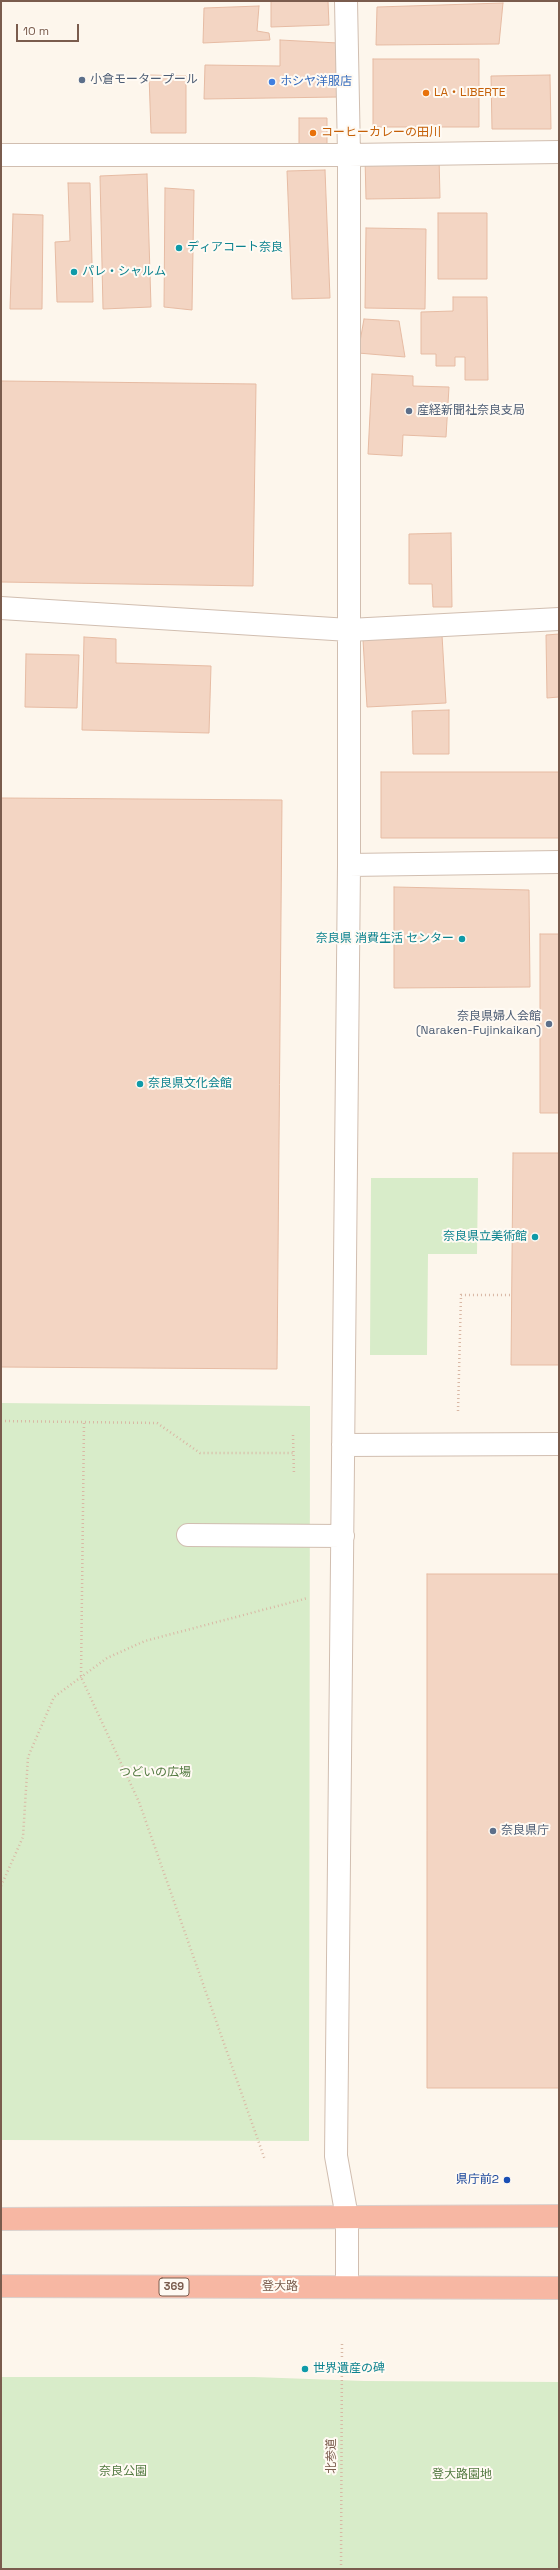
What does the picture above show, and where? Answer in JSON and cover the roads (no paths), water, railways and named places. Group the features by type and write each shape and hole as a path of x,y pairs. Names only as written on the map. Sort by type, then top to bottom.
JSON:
{"highway":[{"path":"1,2219 559,2216"},
{"name":"登大路","path":"1,2286 559,2288"}],"street":[{"path":"346,1 348,155 348,865 343,1536 336,2156 347,2218 347,2287"},
{"path":"1,155 348,155 559,152"},
{"path":"1,608 348,630 559,619"},
{"path":"348,865 559,862"},
{"path":"343,1445 559,1444"},
{"path":"188,1535 343,1536"}],"place":[{"name":"小倉モータープール","path":"82,80"},
{"name":"ホシヤ洋服店","path":"272,82"},
{"name":"LA・LIBERTE","path":"426,93"},
{"name":"コーヒーカレーの田川","path":"313,133"},
{"name":"ディアコート奈良","path":"179,248"},
{"name":"パレ・シャルム","path":"74,272"},
{"name":"産経新聞社奈良支局","path":"409,411"},
{"name":"奈良県 消費生活 センター","path":"462,939"},
{"name":"奈良県婦人会館 (Naraken-Fujinkaikan)","path":"549,1024"},
{"name":"奈良県文化会館","path":"140,1084"},
{"name":"奈良県立美術館","path":"535,1237"},
{"name":"奈良県庁","path":"493,1831"},
{"name":"県庁前2","path":"507,2180"},
{"name":"世界遺産の碑","path":"305,2369"}],"park label":[{"name":"つどいの広場","path":"155,1773"},
{"name":"奈良公園","path":"123,2472"},
{"name":"登大路園地","path":"462,2475"}]}
